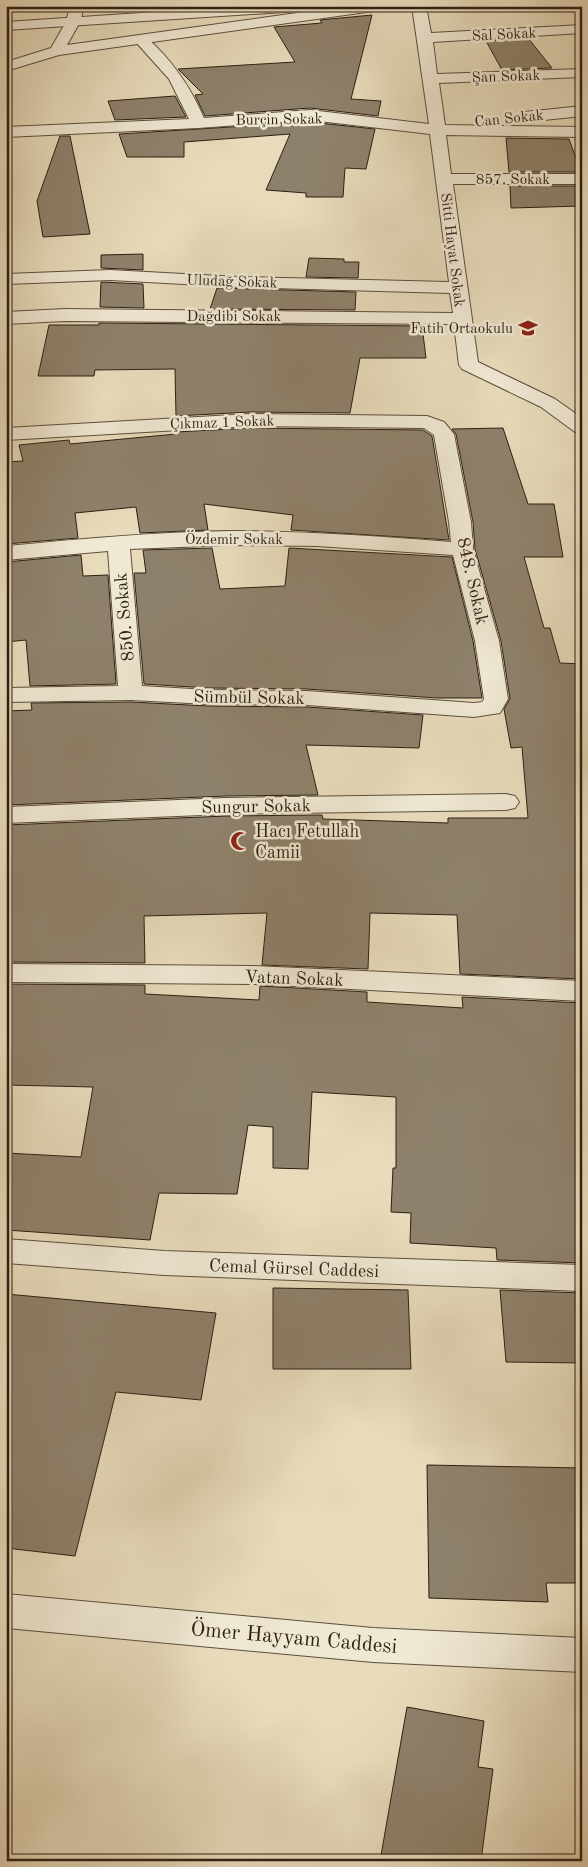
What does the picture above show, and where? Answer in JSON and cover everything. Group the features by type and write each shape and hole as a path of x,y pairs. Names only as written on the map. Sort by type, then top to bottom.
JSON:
{"street":[{"path":"57,51 73,22 77,6"},
{"path":"6,26 314,6"},
{"path":"6,67 57,51 381,6"},
{"name":"Sitti Hayat Sokak","path":"419,6 431,79 469,365 548,403 582,428"},
{"name":"Sal Sokak","path":"425,38 582,29"},
{"path":"142,40 163,59 188,95 198,123"},
{"name":"Şan Sokak","path":"431,79 582,73"},
{"name":"Can Sokak","path":"437,128 582,111"},
{"name":"Burçin Sokak","path":"6,132 198,123 310,115 437,128 582,132"},
{"name":"857. Sokak","path":"443,179 582,179"},
{"name":"Uludağ Sokak","path":"6,279 110,275 238,282 458,288"},
{"name":"Dağdibi Sokak","path":"6,318 85,316 462,319"},
{"name":"Çıkmaz 1 Sokak","path":"6,434 250,420 427,422 437,426"},
{"name":"848. Sokak","path":"437,426 444,434 448,451 460,522 462,549 487,641 496,699 491,708"},
{"name":"Özdemir Sokak","path":"6,553 118,542 230,538 330,540 462,549"},
{"name":"850. Sokak","path":"118,542 131,693"},
{"name":"Sümbül Sokak","path":"6,695 131,693 208,697 307,698 458,709 491,708"},
{"name":"Sungur Sokak","path":"6,815 227,806 506,802"},
{"name":"Vatan Sokak","path":"6,973 254,975 582,991"},
{"name":"Cemal Gürsel Caddesi","path":"6,1251 164,1264 582,1278"},
{"name":"Ömer Hayyam Caddesi","path":"6,1610 36,1615 373,1644 582,1655"}],"building":[{"path":"372,15 351,99 381,101 378,116 310,108 205,116 195,95 203,94 178,69 295,62 274,27 322,23 320,20"},
{"path":"528,38 552,68 502,70 486,41"},
{"path":"175,96 186,117 115,120 108,101"},
{"path":"310,122 375,129 366,169 345,168 343,197 306,197 306,193 266,190 290,134 184,142 184,157 127,157 119,134"},
{"path":"60,136 70,136 90,234 43,237 37,201"},
{"path":"506,138 569,139 581,172 509,172"},
{"path":"510,186 582,186 582,206 511,208"},
{"path":"143,254 143,270 101,268 101,255"},
{"path":"309,258 344,259 344,262 359,262 358,278 306,277"},
{"path":"101,282 143,284 144,308 100,307"},
{"path":"217,288 356,292 355,310 210,309"},
{"path":"99,323 422,326 426,358 360,358 350,413 250,412 176,416 175,369 95,370 94,376 38,376 49,325 99,325"},
{"path":"250,428 423,430 432,436 449,540 291,530 293,515 204,504 208,530 140,533 136,507 75,513 78,538 6,544 6,462 23,461 19,445 69,440 70,444 176,434 176,432"},
{"path":"503,428 528,504 554,504 563,557 524,557 544,628 550,628 560,663 582,664 582,979 460,974 457,915 370,913 368,969 262,965 267,913 144,916 145,963 6,962 6,825 227,816 322,815 323,819 448,823 448,818 528,818 522,747 511,748 504,709 510,699 501,641 475,549 473,522 456,434 452,429"},
{"path":"212,548 220,589 285,586 289,548 452,557 473,641 482,698 437,698 307,689 208,688 144,684 134,573 146,573 143,550"},
{"path":"81,555 83,576 108,575 116,684 30,686 26,640 6,642 6,562"},
{"path":"131,702 208,706 307,707 423,715 419,748 306,745 318,795 227,796 6,805 6,711 32,710 31,703"},
{"path":"6,984 145,985 145,994 259,1000 260,986 367,992 367,1002 463,1008 462,997 582,1003 582,1263 497,1260 496,1248 410,1243 411,1213 391,1212 393,1168 396,1168 396,1097 312,1092 308,1169 273,1168 273,1127 248,1125 237,1194 159,1193 150,1240 6,1230 6,1153 81,1157 93,1087 6,1085"},
{"path":"273,1288 408,1290 411,1369 273,1369"},
{"path":"500,1290 582,1293 582,1363 506,1362"},
{"path":"6,1294 216,1313 201,1400 116,1392 75,1556 6,1548"},
{"path":"427,1465 582,1468 582,1583 546,1583 548,1602 429,1598"},
{"path":"407,1707 484,1721 478,1767 493,1769 481,1861 380,1861"}],"place":[{"name":"Fatih Ortaokulu","path":"528,328"},
{"name":"Hacı Fetullah Camii","path":"240,841"}]}
